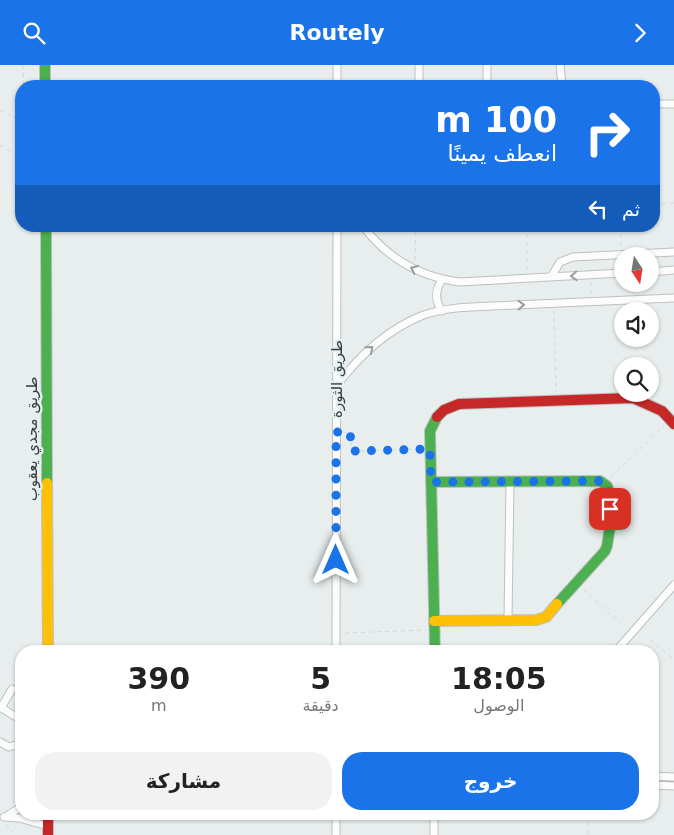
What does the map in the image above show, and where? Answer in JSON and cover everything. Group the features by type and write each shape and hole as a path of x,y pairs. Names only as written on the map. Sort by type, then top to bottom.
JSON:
{"street":[{"path":"45,65 45,80"},
{"path":"337,65 337,80"},
{"path":"419,65 420,80"},
{"path":"487,65 487,80"},
{"path":"560,65 561,80"},
{"path":"660,104 674,104"},
{"name":"طريق مجدي يعقوب","path":"46,232 48,645"},
{"name":"طريق الثورة","path":"336,645 337,232"},
{"path":"369,232 386,251 415,271 442,280 460,282 614,274"},
{"path":"659,253 674,252"},
{"path":"550,277 560,263 569,258 614,255"},
{"path":"659,271 674,270"},
{"path":"442,280 436,293 442,311"},
{"path":"337,385 352,365 392,331 423,316 442,311 554,303 674,298"},
{"path":"435,645 430,449 430,431 433,420 449,407 459,404 633,398 652,404 673,422"},
{"path":"431,482 604,483 610,494 608,546 577,584 546,617 536,620 434,625"},
{"path":"508,620 510,482"},
{"path":"621,645 674,585"},
{"path":"12,689 1,707 15,716"},
{"path":"0,742 9,747 15,745"},
{"path":"659,776 674,777"},
{"path":"659,785 674,785"},
{"path":"2,818 15,810"},
{"path":"2,818 15,818"},
{"path":"23,820 48,831"},
{"path":"336,820 336,835"},
{"path":"434,820 434,835"}],"path":[{"path":"24,65 24,80"},
{"path":"0,110 15,118"},
{"path":"0,145 15,153"},
{"path":"660,204 674,203"},
{"path":"415,271 416,232"},
{"path":"527,232 528,279"},
{"path":"620,232 620,247"},
{"path":"591,275 591,302"},
{"path":"554,303 557,401"},
{"path":"604,483 673,422"},
{"path":"336,432 350,433 352,449 355,451 430,449"},
{"path":"577,584 631,634"},
{"path":"336,633 434,625"},
{"path":"650,640 656,645"},
{"path":"659,647 674,659"},
{"path":"2,818 16,835"},
{"path":"588,820 588,835"}],"traffic: fast":[{"path":"45,65 45,80"},
{"path":"46,232 47,483"},
{"path":"435,645 430,431 437,417"},
{"path":"431,482 600,481 607,486 610,494 611,520 605,551 557,604"}],"traffic: slow":[{"path":"47,483 48,645"},
{"path":"434,621 536,620 546,617 557,604"}],"traffic: jam":[{"path":"437,417 444,410 459,404 633,398 662,411 674,424"},
{"path":"48,820 48,835"}],"route":[{"path":"336,560 336,432 350,433 352,449 355,451 430,449 431,482 600,481 609,490 610,509"}]}
